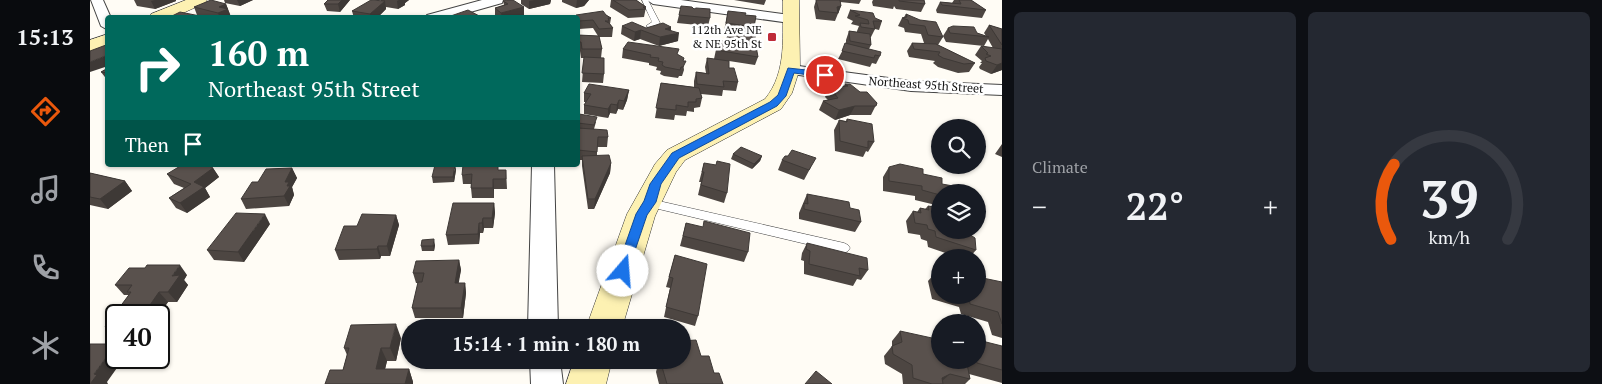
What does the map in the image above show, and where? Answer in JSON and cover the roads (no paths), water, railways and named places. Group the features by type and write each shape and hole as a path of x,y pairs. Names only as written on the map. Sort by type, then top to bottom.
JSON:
{"street":[{"path":"164,15 199,0"},
{"path":"443,15 497,0"},
{"path":"607,319 642,214 650,202 656,184 676,156 773,104 782,96 791,70 791,9 653,0"},
{"path":"96,9 105,22"},
{"path":"90,46 105,40"},
{"name":"Northeast 95th Street","path":"791,70 910,86 1002,90"},
{"path":"543,167 543,319"},
{"path":"545,369 546,384"},
{"path":"586,384 590,369"}],"lane":[{"path":"645,0 656,23 650,26"},
{"path":"650,202 844,248"}],"place":[{"name":"112th Ave NE & NE 95th St","path":"772,37"}]}
